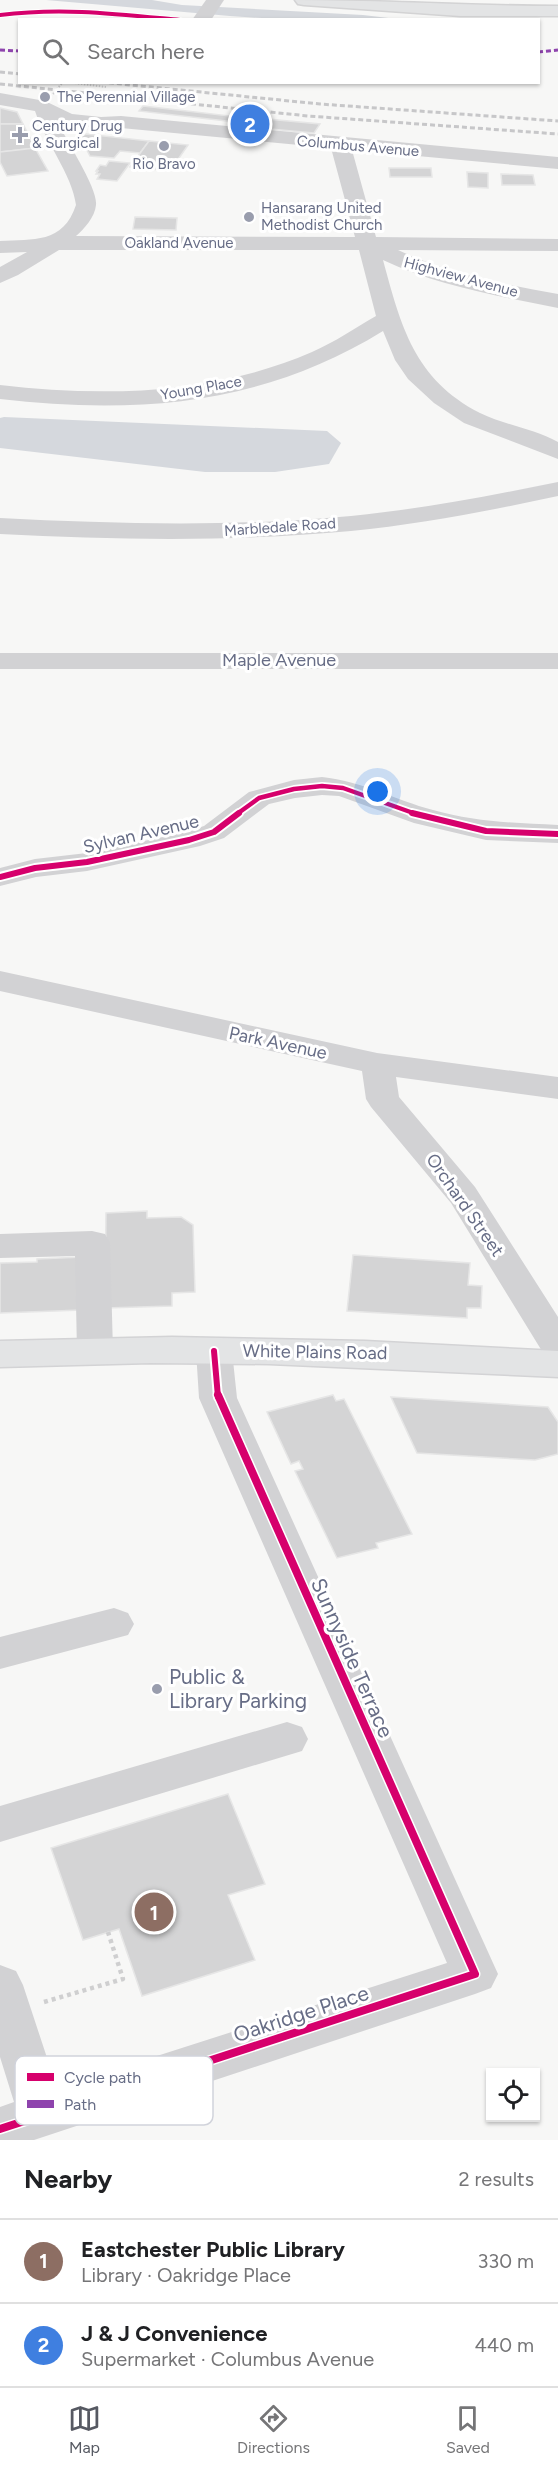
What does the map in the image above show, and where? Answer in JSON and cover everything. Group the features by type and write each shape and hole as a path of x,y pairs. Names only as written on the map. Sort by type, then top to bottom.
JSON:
{"main road":[{"path":"304,0 448,10 558,11"},
{"path":"500,0 558,2"},
{"name":"White Plains Road","path":"0,1354 95,1351 388,1354 558,1364"}],"street":[{"name":"Columbus Avenue","path":"0,99 31,104 48,101 68,118 101,123 122,122 558,163"},
{"path":"0,276 31,259 77,225 86,205 81,187 53,137 48,101"},
{"path":"340,144 388,318 416,374 442,398 472,418 546,445 558,452"},
{"name":"Oakland Avenue","path":"0,247 91,242 558,245"},
{"name":"Highview Avenue","path":"368,244 416,267 458,280 558,301"},
{"name":"Young Place","path":"0,392 69,399 139,398 216,388 254,379 320,357 388,318"},
{"name":"Marbledale Road","path":"0,526 172,533 330,525 447,511 510,501 558,489"},
{"name":"Maple Avenue","path":"0,661 558,661"},
{"name":"Sylvan Avenue","path":"0,877 35,868 87,862 189,840 214,832 259,798 294,789 322,786 342,788 424,817 464,826 495,831 558,834"},
{"name":"Park Avenue","path":"0,981 377,1064 558,1088"},
{"name":"Orchard Street","path":"377,1064 383,1099 463,1195 558,1347"},
{"path":"0,1246 92,1243 95,1351"},
{"name":"Sunnyside Terrace","path":"214,1351 218,1398 476,1974"},
{"path":"0,1653 114,1624"},
{"path":"0,1824 287,1739"},
{"name":"Oakridge Place","path":"213,2060 476,1974"},
{"path":"4,1999 15,2079"}],"path":[{"path":"48,101 62,84"},
{"path":"81,84 106,87"},
{"path":"48,101 110,99"},
{"path":"4,1999 123,1979 108,1932"}],"shaded area":[{"path":"46,0 152,0 182,5 388,18 230,16"},
{"path":"0,418 327,431 341,443 329,464 275,472 205,472 0,448"}],"building":[{"path":"143,106 239,117 235,122 139,111"},
{"path":"0,108 17,112 23,124 0,124"},
{"path":"246,117 320,124 314,133 239,126"},
{"path":"0,124 23,124 35,148 0,152"},
{"path":"86,134 149,141 140,153 120,151 114,158 90,156 80,137"},
{"path":"149,141 188,145 170,171 130,167"},
{"path":"35,148 48,171 7,176 0,162 0,152"},
{"path":"109,161 130,163 117,181 97,179 100,174 96,174 98,171 96,171 100,165 106,166"},
{"path":"389,168 431,168 432,177 390,177"},
{"path":"467,172 488,173 488,188 468,187"},
{"path":"501,174 533,175 535,185 502,185"},
{"path":"135,217 177,218 176,230 133,229"},
{"path":"147,1211 147,1218 181,1217 193,1225 195,1292 172,1293 172,1306 105,1308 106,1213"},
{"path":"353,1255 470,1263 468,1285 482,1286 481,1308 467,1308 467,1318 347,1311"},
{"path":"83,1257 82,1310 0,1313 0,1263"},
{"path":"333,1395 336,1401 344,1399 412,1534 376,1543 378,1548 337,1558 295,1471 303,1469 299,1461 291,1464 267,1412"},
{"path":"391,1397 548,1407 558,1422 558,1454 535,1460 417,1453"},
{"path":"228,1794 265,1884 228,1895 255,1960 142,1996 119,1929 83,1940 51,1848"}],"railway":[{"path":"0,72 18,74"},
{"path":"0,84 308,116 558,134"},
{"path":"121,84 320,104 558,121"}],"marked path":[{"path":"0,50 18,51"},
{"path":"540,52 558,50"}],"cycle path":[{"path":"0,15 39,10 69,10 158,18"},
{"path":"0,877 35,868 87,862 189,840 214,832 259,798 294,789 322,786 343,788 424,817 486,831 558,834"},
{"path":"213,2059 475,1974 218,1398 214,1351"},
{"path":"0,2129 15,2124"}],"place":[{"name":"The Perennial Village","path":"45,97"},
{"name":"J & J Convenience","path":"250,124"},
{"name":"Century Drug & Surgical","path":"20,135"},
{"name":"Rio Bravo","path":"164,146"},
{"name":"Hansarang United Methodist Church","path":"249,217"},
{"name":"Public & Library Parking","path":"157,1689"},
{"name":"Eastchester Public Library","path":"154,1912"}]}
